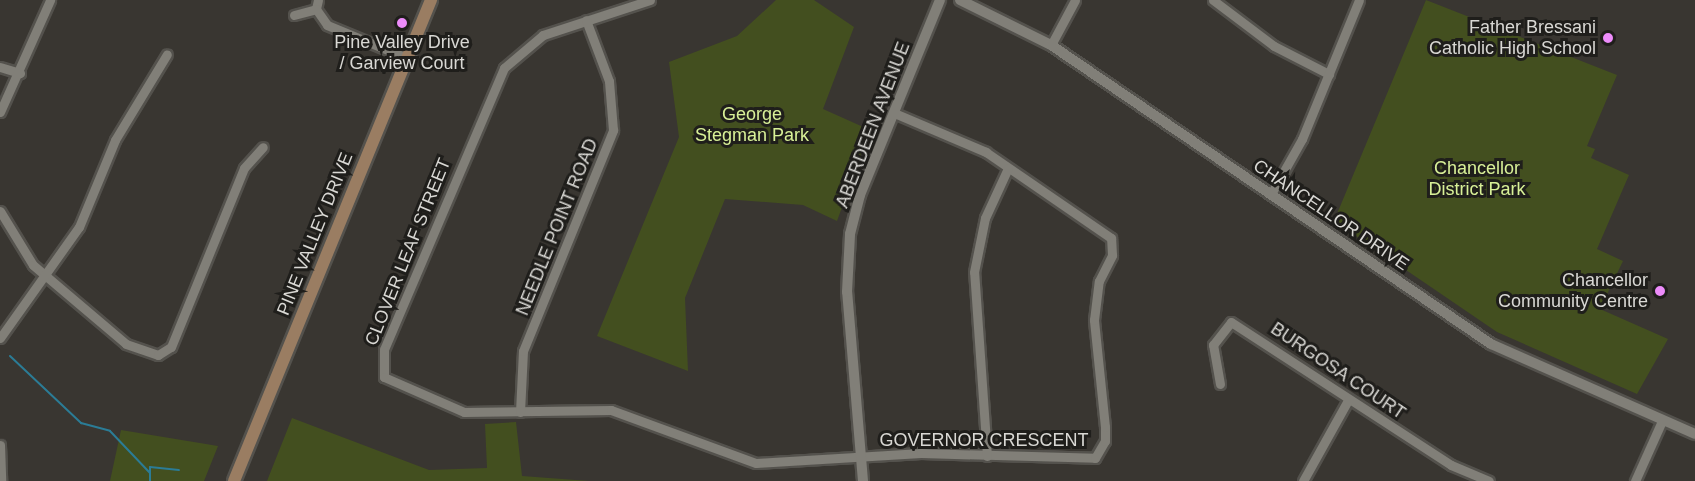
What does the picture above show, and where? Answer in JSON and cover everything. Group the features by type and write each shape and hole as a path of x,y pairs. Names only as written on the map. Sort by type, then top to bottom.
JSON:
{"main road":[{"name":"PINE VALLEY DRIVE","path":"234,481 431,0"}],"street":[{"path":"0,112 20,73 50,0"},
{"name":"CLOVER LEAF STREET","path":"650,0 533,40 499,75 380,363 384,377 447,408 520,412 611,410 756,463 861,457"},
{"name":"ABERDEEN AVENUE","path":"863,481 849,244 860,195 940,0"},
{"name":"CHANCELLOR DRIVE","path":"960,0 1051,45 1491,344 1695,434"},
{"path":"1051,45 1075,0"},
{"path":"1213,0 1274,46 1329,74"},
{"path":"1270,194 1302,139 1359,0"},
{"path":"294,15 317,5 327,25 407,58"},
{"name":"NEEDLE POINT ROAD","path":"520,412 523,351 613,130 609,81 586,20"},
{"path":"0,338 80,227 115,141 167,54"},
{"path":"0,67 20,73"},
{"name":"GOVERNOR CRESCENT","path":"861,457 987,456 1086,460 1095,458 1105,441 1094,320 1100,281 1114,245 1102,230 986,152 894,113"},
{"path":"0,211 20,250 44,274 126,344 150,355 165,353 244,168 263,147"},
{"path":"987,456 974,272 985,218 1008,168"},
{"name":"BURGOSA COURT","path":"1220,384 1213,345 1231,322 1451,465 1489,481"},
{"path":"1303,481 1348,400"},
{"path":"1635,481 1662,421"},
{"path":"0,445 1,481"}],"green space":[{"name":"George Stegman Park","path":"776,0 814,0 854,27 823,109 870,130 837,221 803,205 725,199 685,298 688,371 597,336 679,137 669,62 737,36"},
{"name":"Chancellor District Park","path":"1426,0 1617,75 1587,146 1595,149 1591,158 1629,175 1597,249 1623,261 1600,309 1668,339 1637,394 1497,332 1334,221"},
{"path":"292,418 429,470 487,468 485,424 516,422 522,476 589,481 267,481"},
{"path":"121,430 218,446 204,481 110,481"}],"waterway":[{"path":"10,356 81,423 110,431 150,473"},
{"path":"150,481 150,467 179,470"}],"place":[{"name":"Pine Valley Drive / Garview Court","path":"402,23"},
{"name":"Father Bressani Catholic High School","path":"1608,38"},
{"name":"Chancellor Community Centre","path":"1660,291"}]}
